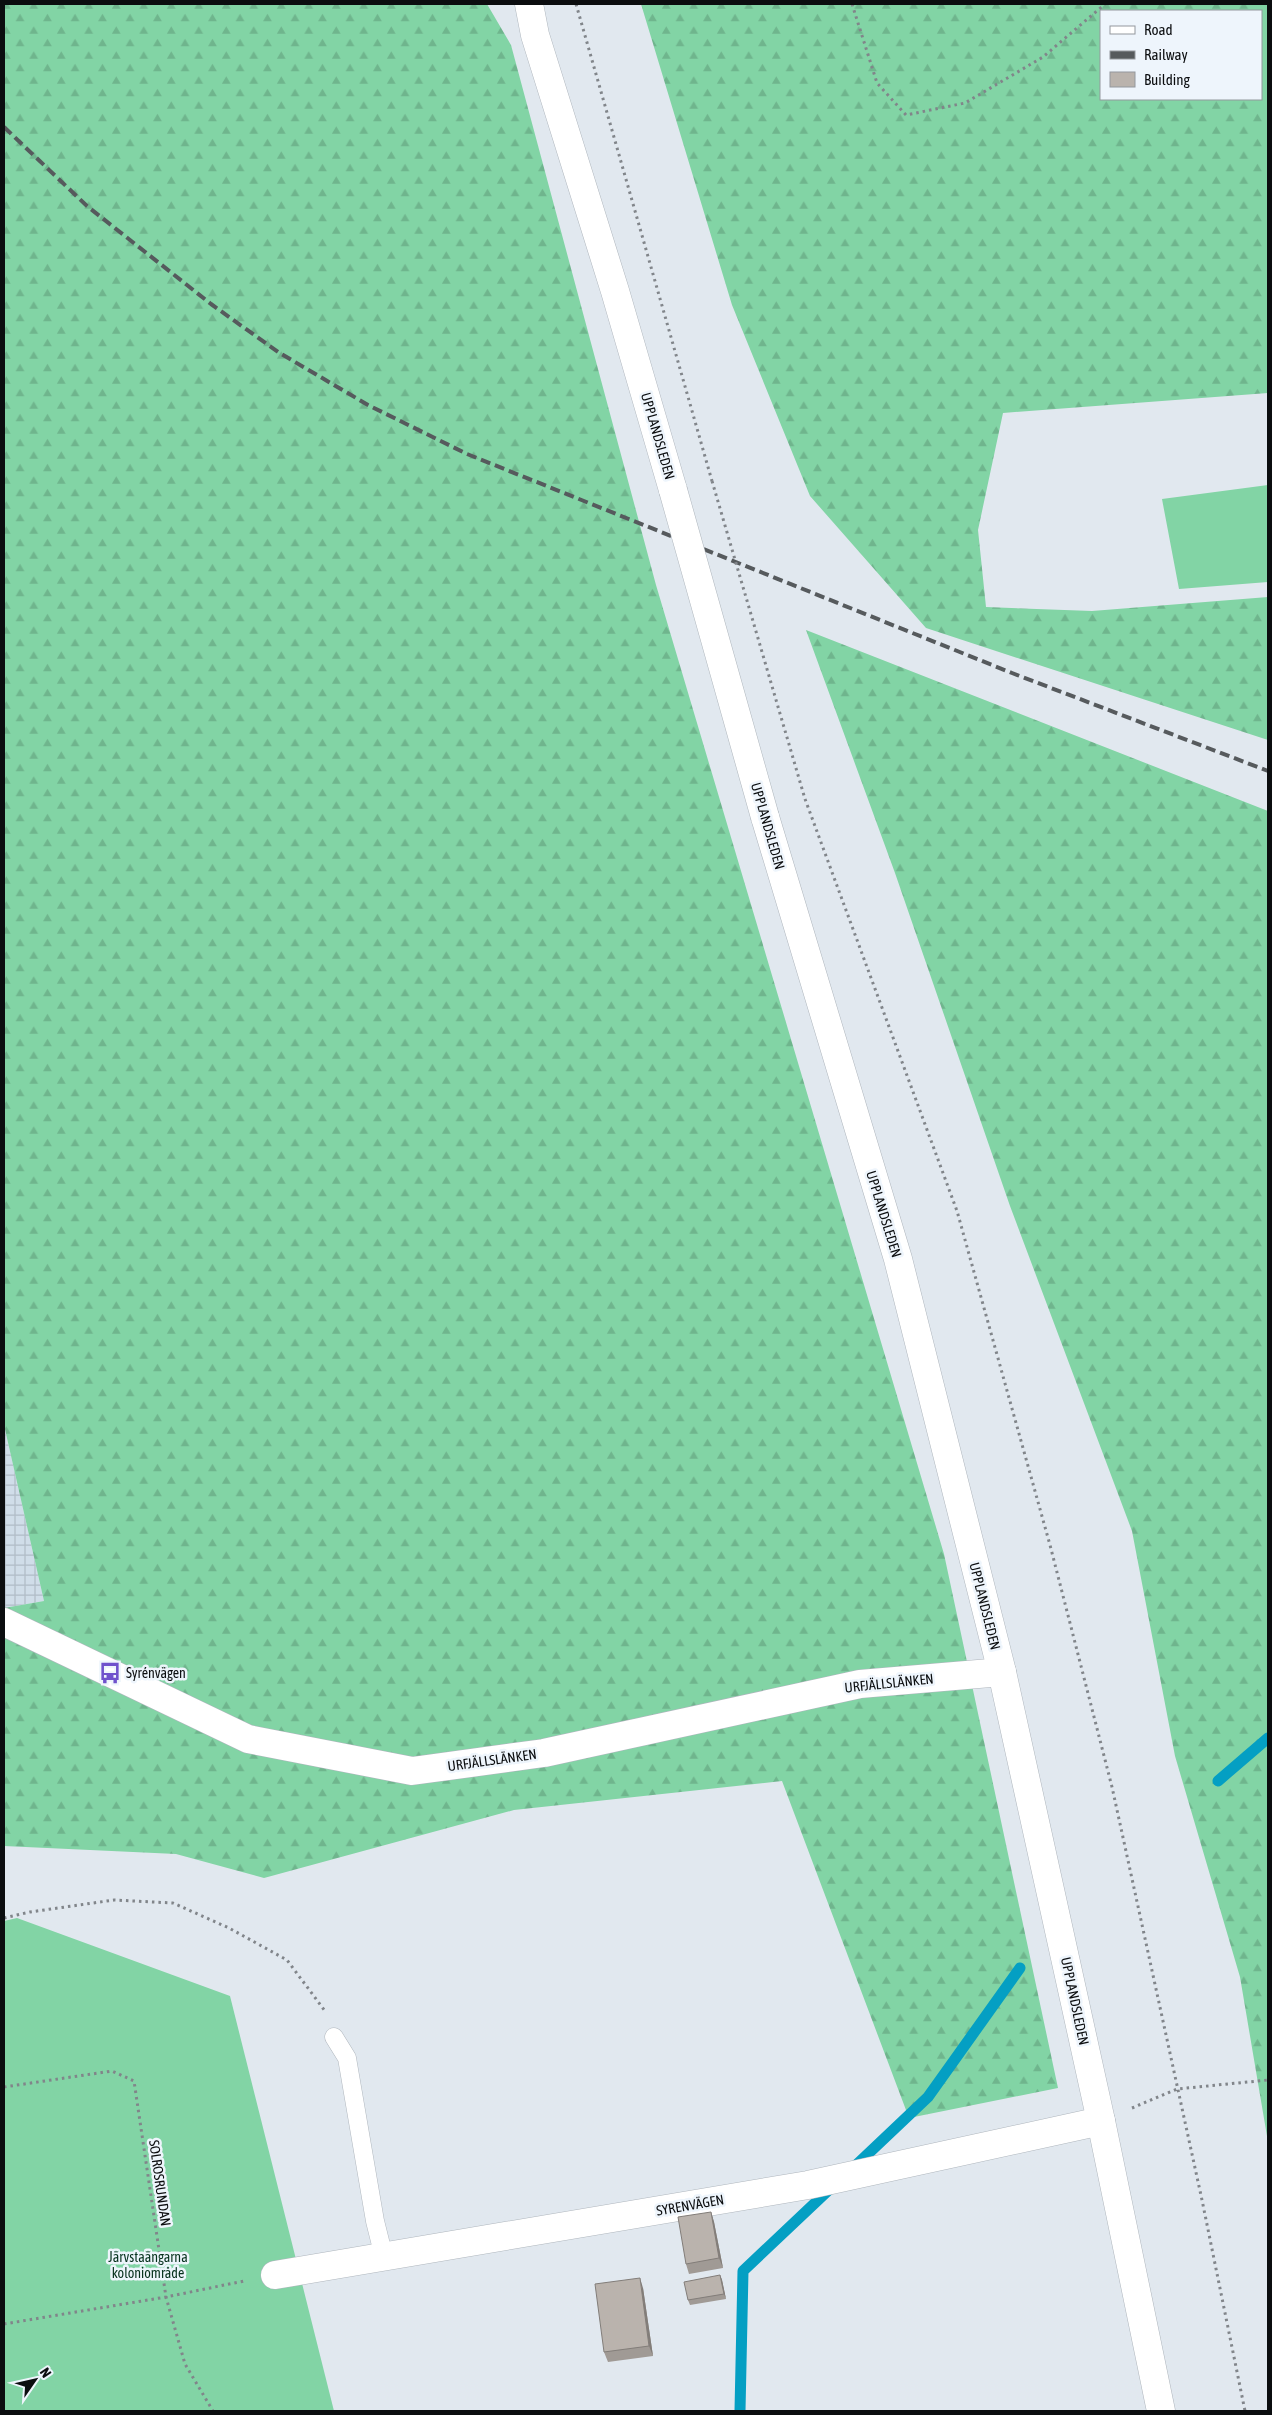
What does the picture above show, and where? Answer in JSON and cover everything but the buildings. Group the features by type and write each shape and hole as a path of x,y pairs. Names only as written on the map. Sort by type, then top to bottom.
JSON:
{"street":[{"name":"UPPLANDSLEDEN","path":"516,4 535,35"},
{"name":"UPPLANDSLEDEN","path":"529,4 535,35 615,291 765,817 898,1259 1002,1672 1101,2121 1161,2411"},
{"name":"URFJÄLLSLÄNKEN","path":"4,1622 248,1738 412,1771 544,1753 860,1684 1002,1672"},
{"name":"SYRENVÄGEN","path":"275,2275 808,2185 1101,2121"}],"lane":[{"path":"334,2037 347,2058 375,2221 384,2257"}],"path":[{"path":"576,4 805,799 957,1211 1050,1545 1112,1787 1176,2089 1202,2200 1245,2411"},
{"path":"852,4 877,82 906,115 965,104 1042,57 1105,4"},
{"path":"4,1918 30,1912 114,1900 173,1904 229,1928 287,1960 329,2017 334,2037"},
{"name":"SOLROSRUNDAN","path":"4,2087 112,2072 134,2081 166,2297 185,2364 213,2411"},
{"path":"1101,2121 1176,2089 1268,2080"},
{"path":"4,2324 166,2297 275,2275"}],"shaded area":[{"path":"4,1425 44,1601 4,1608"}],"green space":[{"path":"4,4 487,4 511,45 656,585 944,1554 1058,2088 909,2118 782,1781 514,1810 264,1878 176,1854 4,1846 4,1608 44,1601 4,1425"},
{"path":"641,4 1268,4 1268,393 1003,413 978,530 986,607 1092,611 1268,597 1268,740 926,628 810,496 732,305"},
{"path":"1268,485 1268,582 1179,589 1162,499"},
{"path":"806,630 1268,811 1268,2142 1240,1977 1175,1756 1132,1531 1010,1206 895,873"},
{"name":"Järvstaängarna koloniområde","path":"17,1918 230,1996 334,2411 4,2411 4,1921"}],"waterway":[{"path":"1218,1781 1268,1738"},
{"path":"852,2169 928,2097 1020,1968"},
{"path":"740,2411 743,2271 834,2185"}],"railway":[{"path":"4,127 87,206 211,304 278,352 368,405 467,454 1012,673 1268,771"}],"place":[{"name":"Syrénvägen","path":"110,1673"}]}
